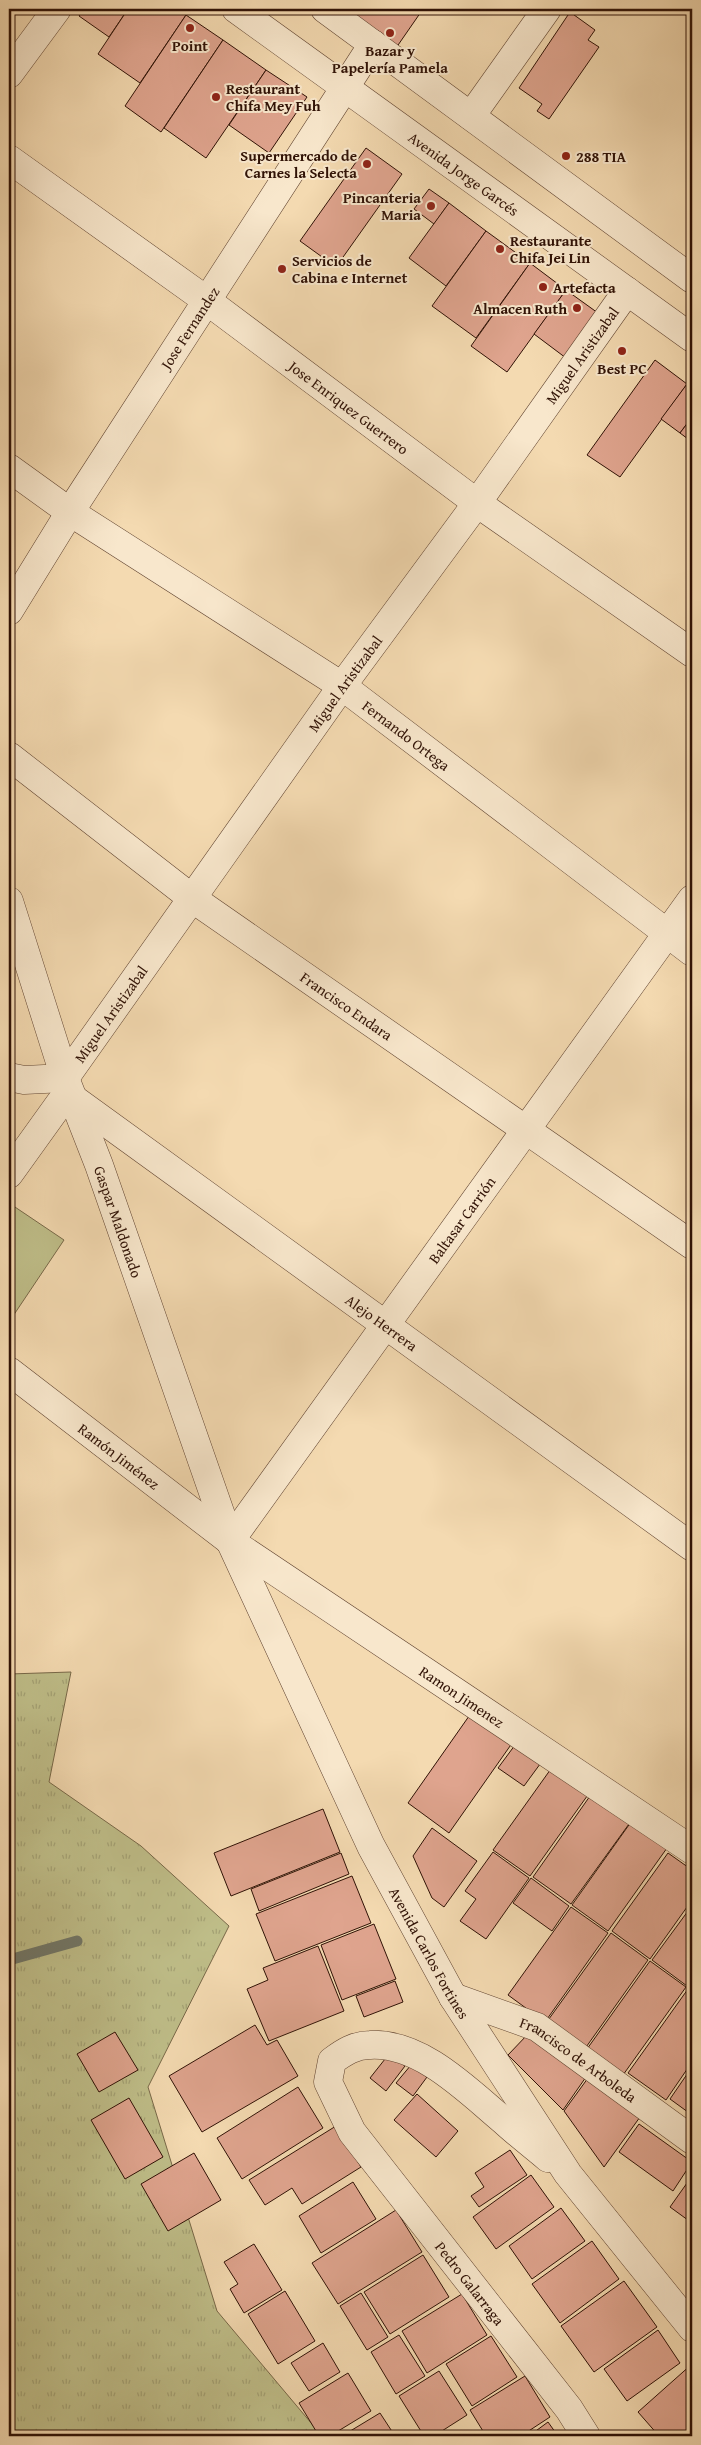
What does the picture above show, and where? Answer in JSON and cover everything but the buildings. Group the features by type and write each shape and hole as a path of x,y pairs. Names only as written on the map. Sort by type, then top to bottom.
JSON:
{"street":[{"path":"9,74 57,9"},
{"name":"Avenida Jorge Garcés","path":"236,9 692,338"},
{"path":"325,9 692,279"},
{"path":"471,116 547,9"},
{"name":"Jose Fernandez","path":"9,611 206,300 373,44"},
{"name":"Jose Enriquez Guerrero","path":"9,158 206,300 477,504 692,654"},
{"name":"Miguel Aristizabal","path":"9,1174 65,1097 68,1087 193,898 342,686 477,504 627,291"},
{"name":"Fernando Ortega","path":"9,468 70,512 342,686 692,952"},
{"name":"Francisco Endara","path":"9,756 193,898 692,1245"},
{"name":"Baltasar Carrión","path":"230,1541 692,899"},
{"name":"Gaspar Maldonado","path":"9,901 68,1087 102,1175 230,1541"},
{"path":"9,1077 68,1087"},
{"name":"Alejo Herrera","path":"68,1087 386,1325 692,1547"},
{"name":"Ramón Jiménez","path":"9,1371 230,1541"},
{"name":"Ramon Jimenez","path":"230,1541 692,1850"},
{"name":"Avenida Carlos Fortines","path":"230,1541 371,1846 453,1997 568,2174 692,2328"},
{"name":"Francisco de Arboleda","path":"453,1997 537,2027 692,2140"},
{"name":"Pedro Galarraga","path":"568,2174 471,2092 433,2063 400,2049 371,2044 348,2049 332,2061 328,2082 352,2132 569,2409 586,2436"}],"green space":[{"path":"9,1203 64,1240 9,1322"},
{"path":"71,1672 49,1782 141,1846 229,1926 148,2087 217,2311 322,2436 9,2436 9,1674"}],"waterway":[{"path":"9,1960 77,1941"}],"place":[{"name":"Point","path":"190,28"},
{"name":"Bazar y Papelería Pamela","path":"390,33"},
{"name":"Restaurant Chifa Mey Fuh","path":"216,97"},
{"name":"288 TIA","path":"566,156"},
{"name":"Supermercado de Carnes la Selecta","path":"367,164"},
{"name":"Pincanteria Maria","path":"431,206"},
{"name":"Restaurante Chifa Jei Lin","path":"500,249"},
{"name":"Servicios de Cabina e Internet","path":"282,269"},
{"name":"Artefacta","path":"543,287"},
{"name":"Almacen Ruth","path":"577,308"},
{"name":"Best PC","path":"622,351"}]}
